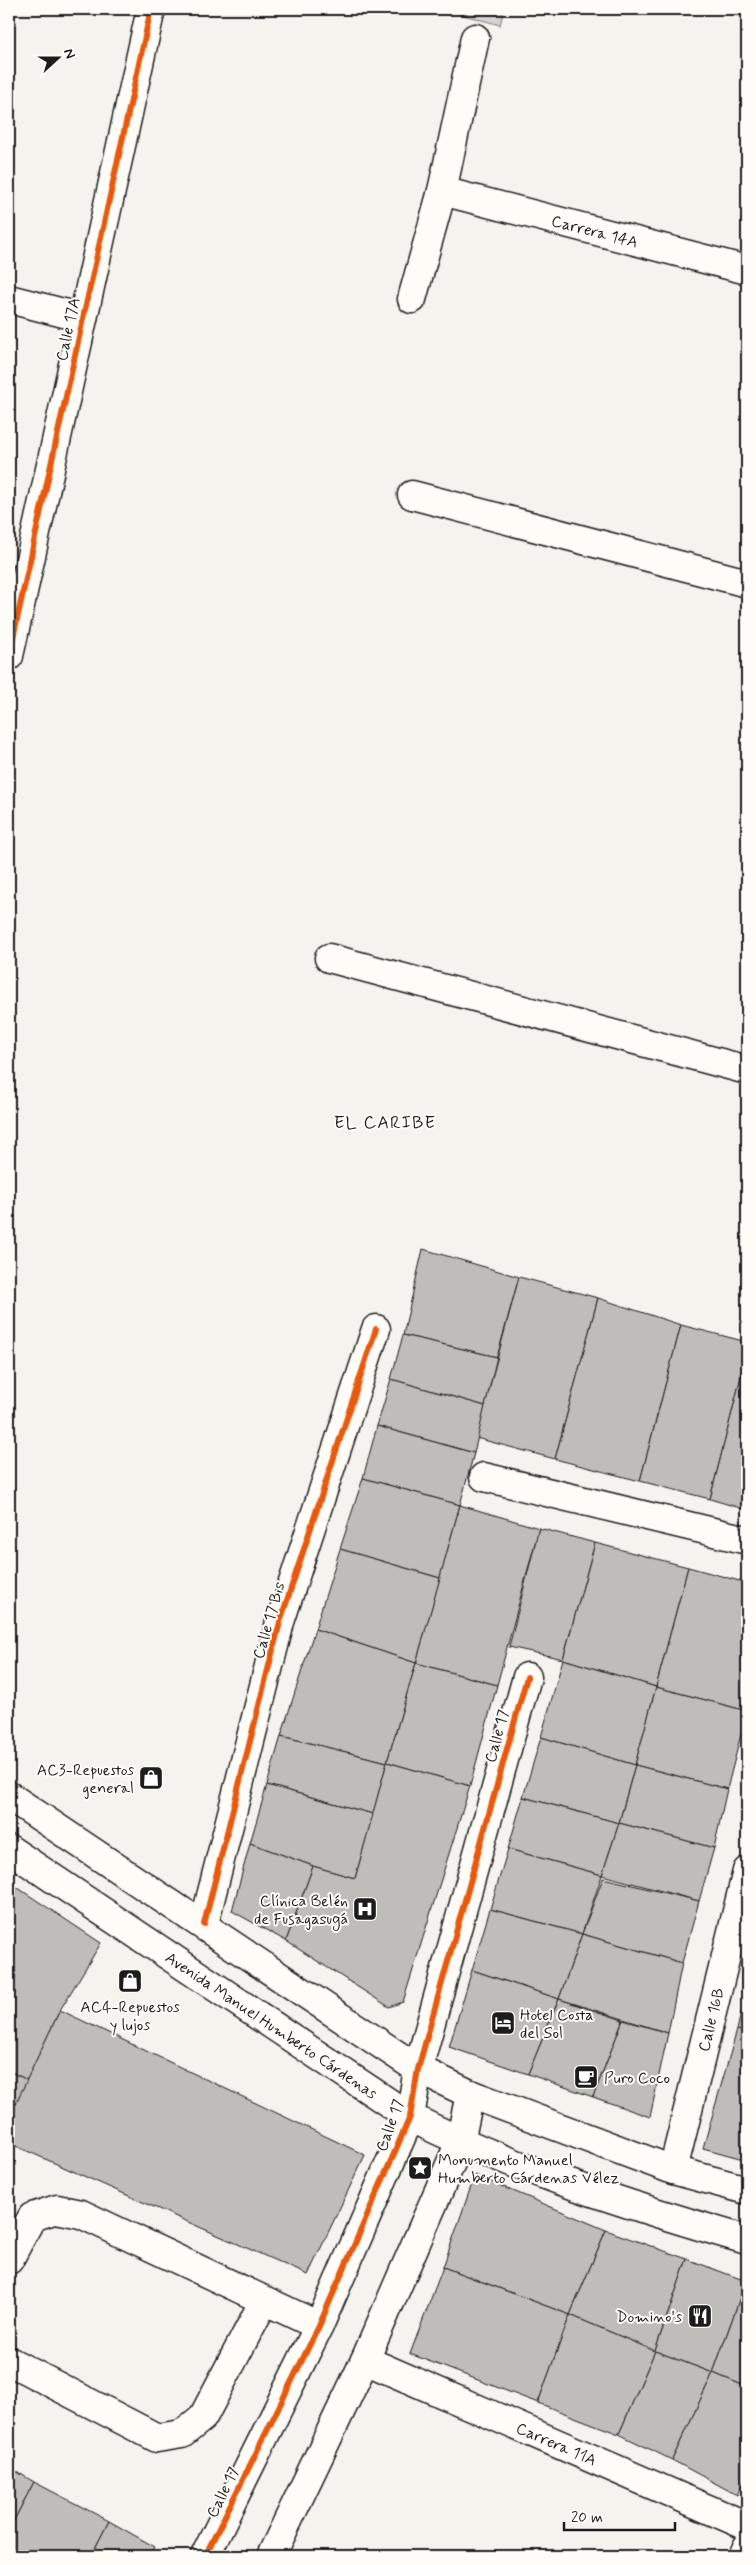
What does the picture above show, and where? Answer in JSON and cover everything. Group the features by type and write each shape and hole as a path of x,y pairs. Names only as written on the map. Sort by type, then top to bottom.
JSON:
{"street":[{"name":"Calle 17A","path":"9,656 152,9"},
{"path":"412,299 442,192 475,38"},
{"name":"Carrera 14A","path":"442,192 747,270"},
{"path":"9,298 83,318"},
{"path":"412,495 747,584"},
{"path":"329,958 747,1070"},
{"name":"Calle 17 Bis","path":"204,1924 280,1622 376,1329"},
{"path":"484,1477 747,1540"},
{"name":"Calle 17","path":"205,2556 319,2326 410,2117 418,2069 527,1677"},
{"path":"9,1796 204,1924 418,2069 470,2094 673,2170 747,2190"},
{"name":"Avenida Manuel Humberto Cárdenas","path":"9,1849 410,2117 460,2142 658,2214 747,2240"},
{"name":"Calle 16B","path":"673,2170 747,1871"},
{"path":"271,2556 365,2360 460,2142 470,2094"},
{"path":"9,2260 32,2217 57,2209 81,2214 319,2326"},
{"path":"9,2361 157,2438 182,2434 203,2417 264,2301"},
{"name":"Carrera 11A","path":"365,2360 747,2526"},
{"path":"743,2556 747,2548"}],"shaded area":[{"path":"441,9 504,9 500,25"}],"building":[{"path":"423,1249 519,1277 497,1357 403,1335"},
{"path":"519,1277 598,1298 555,1459 476,1438"},
{"path":"598,1298 681,1325 640,1481 555,1459"},
{"path":"681,1325 747,1342 747,1353 710,1499 640,1481"},
{"path":"403,1335 497,1357 485,1406 391,1379"},
{"path":"747,1353 747,1510 710,1499"},
{"path":"391,1379 485,1406 474,1453 377,1426"},
{"path":"377,1426 474,1453 460,1505 363,1478"},
{"path":"363,1478 460,1505 440,1578 340,1549"},
{"path":"460,1505 539,1528 497,1685 416,1663"},
{"path":"539,1528 595,1543 563,1659 509,1647"},
{"path":"595,1543 688,1567 656,1687 563,1659"},
{"path":"340,1549 440,1578 416,1663 315,1629"},
{"path":"688,1567 747,1583 747,1711 656,1687"},
{"path":"315,1629 416,1663 387,1762 281,1736"},
{"path":"563,1659 656,1687 635,1765 541,1737"},
{"path":"416,1663 497,1685 470,1786 387,1762"},
{"path":"656,1687 747,1711 727,1789 635,1765"},
{"path":"281,1736 387,1762 373,1814 267,1785"},
{"path":"541,1737 635,1765 619,1823 523,1797"},
{"name":"Clínica Belén de Fusagasugá","path":"387,1762 470,1786 403,2002 389,2007 286,1941 313,1866 355,1878"},
{"path":"635,1765 727,1789 714,1848 619,1823"},
{"path":"267,1785 373,1814 355,1878 313,1866 250,1843"},
{"path":"523,1797 619,1823 602,1875 508,1849"},
{"path":"619,1823 714,1848 699,1901 602,1875"},
{"path":"250,1843 313,1866 286,1941 232,1911"},
{"path":"508,1849 602,1875 582,1934 490,1909"},
{"path":"603,1878 699,1901 682,1963 582,1934"},
{"path":"9,1882 101,1943 60,2010 27,2080 9,2071"},
{"path":"490,1909 582,1934 559,1999 472,1970"},
{"path":"582,1934 682,1963 668,2033 559,1999"},
{"name":"Hotel Costa del Sol","path":"472,1970 559,1999 528,2074 449,2047"},
{"path":"747,1987 747,2033 737,2030"},
{"path":"559,1999 623,2020 593,2097 528,2074"},
{"path":"60,2010 365,2155 308,2275 9,2143 9,2117"},
{"path":"623,2020 668,2033 650,2117 593,2097"},
{"path":"737,2030 747,2033 747,2160 703,2148"},
{"path":"9,2071 27,2080 9,2117"},
{"path":"475,2175 606,2230 570,2315 443,2267"},
{"path":"606,2230 687,2259 655,2351 570,2315"},
{"name":"Domino's","path":"687,2259 746,2281 713,2373 655,2351"},
{"path":"443,2267 570,2315 538,2403 410,2354"},
{"path":"747,2281 747,2387 713,2373"},
{"path":"570,2315 655,2351 619,2434 538,2403"},
{"path":"655,2351 713,2373 672,2460 619,2434"},
{"path":"713,2373 747,2387 747,2475 737,2495 672,2460"},
{"path":"9,2467 34,2482 9,2530"},
{"path":"34,2482 109,2521 91,2556 23,2556 9,2549 9,2530"},
{"path":"109,2521 155,2547 150,2556 91,2556"}],"cycle path":[{"path":"9,656 151,9"},
{"path":"204,1924 280,1622 376,1329"},
{"path":"205,2556 319,2326 410,2117 418,2069 527,1677"}],"place":[{"name":"AC3-Repuestos general","path":"151,1778"},
{"name":"Clínica Belén de Fusagasugá","path":"365,1909"},
{"name":"AC4-Repuestos y lujos","path":"130,1981"},
{"name":"Hotel Costa del Sol","path":"503,2023"},
{"name":"Puro Coco","path":"586,2077"},
{"name":"Monumento Manuel Humberto Cárdenas Vélez","path":"420,2168"},
{"name":"Domino's","path":"700,2316"}],"district":[{"name":"EL CARIBE","path":"385,1122"}]}
